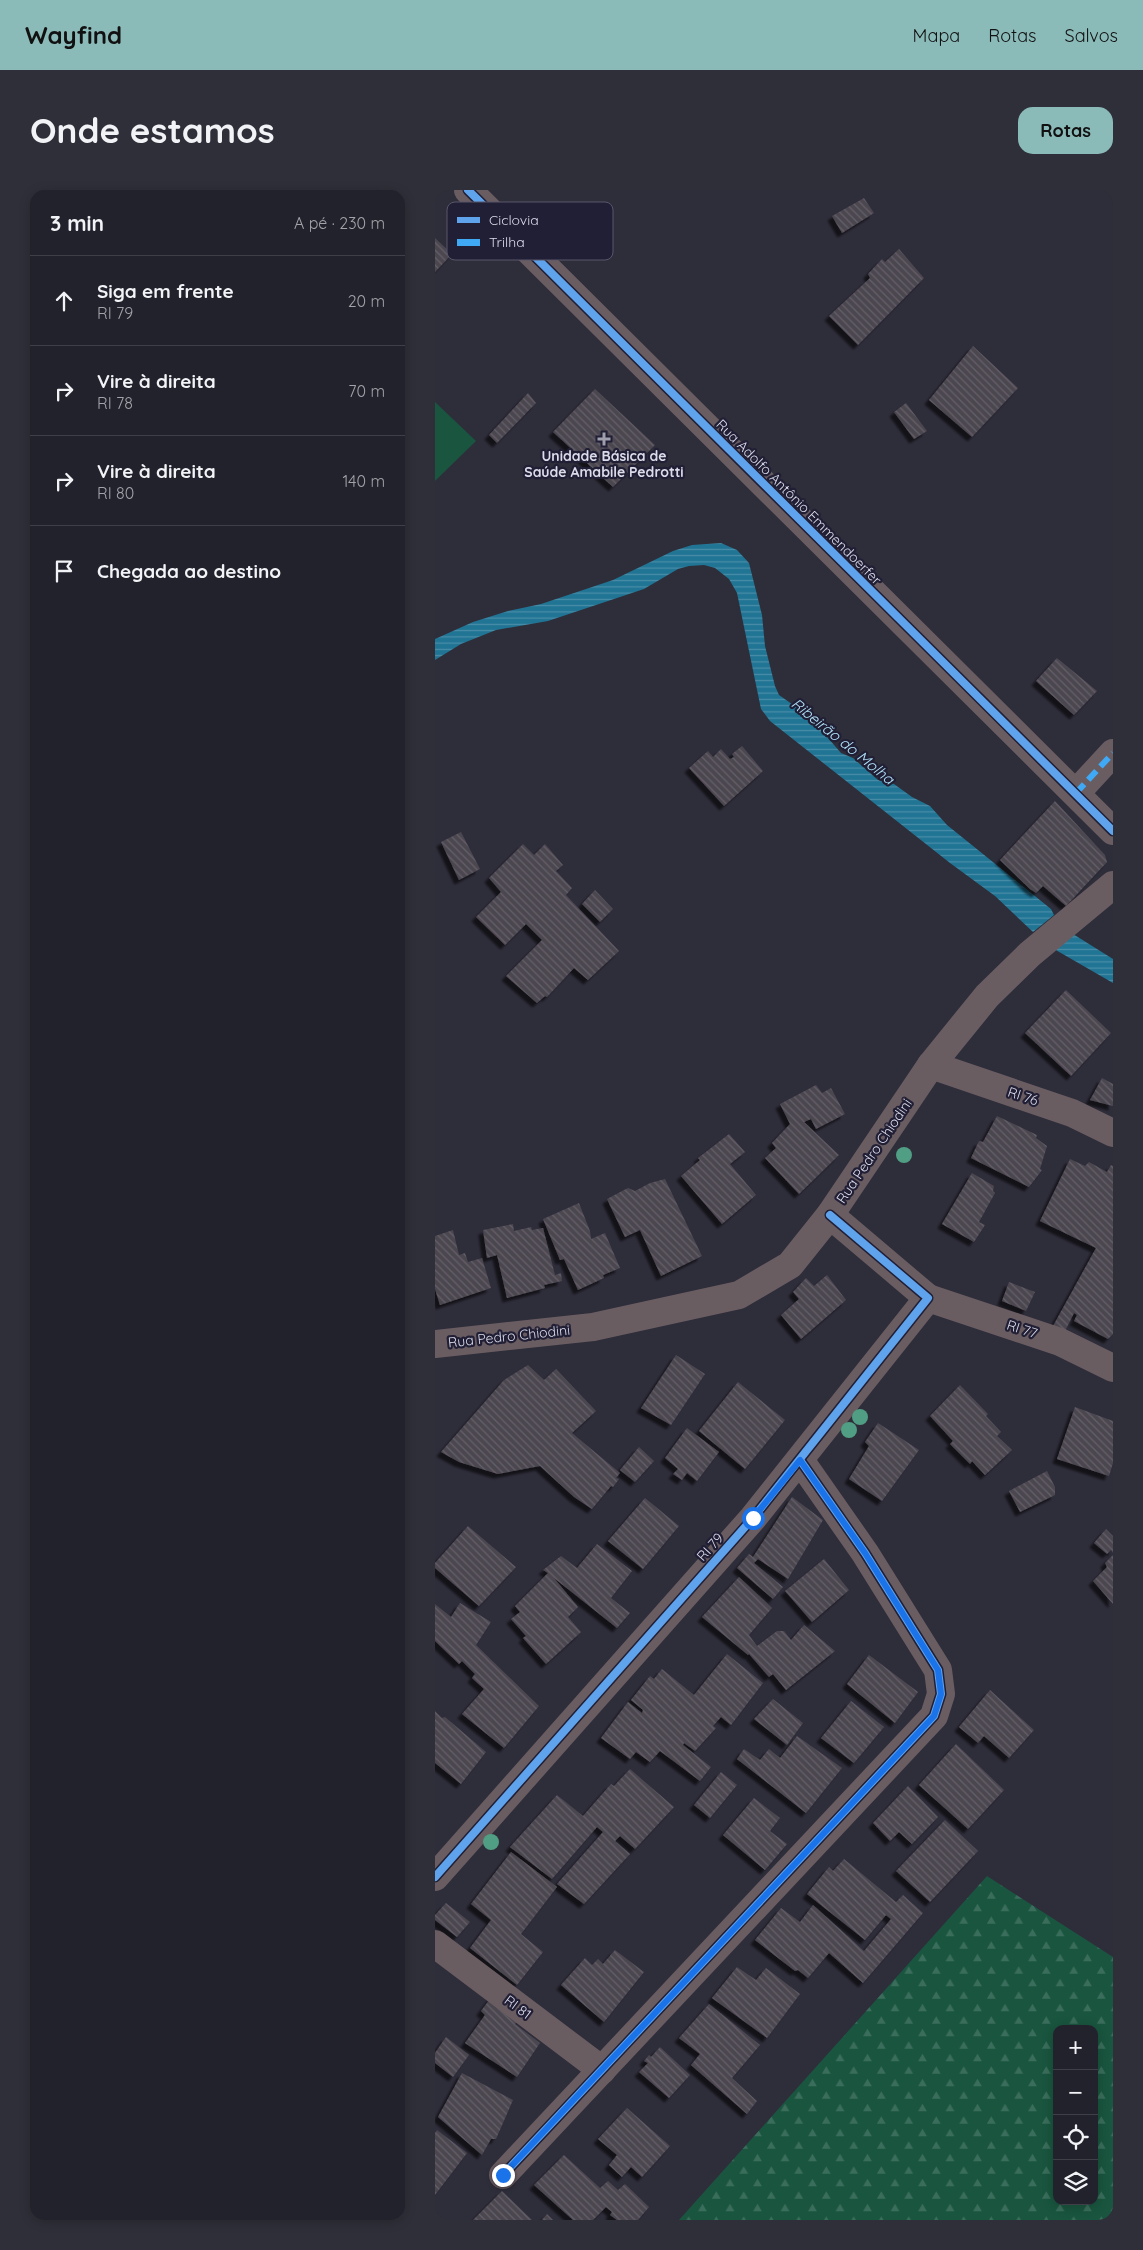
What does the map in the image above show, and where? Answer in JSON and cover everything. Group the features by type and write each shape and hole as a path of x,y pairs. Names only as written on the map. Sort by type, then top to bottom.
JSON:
{"street":[{"name":"Rua Adolfo Antônio Emmendoerfer","path":"468,190 480,202"},
{"name":"Rua Adolfo Antônio Emmendoerfer","path":"539,260 1113,831"},
{"path":"1076,793 1113,753"},
{"name":"Rua Pedro Chiodini","path":"435,1344 593,1327 739,1294 790,1265 830,1215 931,1066 987,996 1030,954 1113,885"},
{"name":"RI 76","path":"931,1066 1073,1112 1113,1133"},
{"path":"830,1215 928,1298"},
{"name":"RI 77","path":"928,1298 1060,1342 1113,1368"},
{"name":"RI 79","path":"435,1877 753,1518 928,1298"},
{"path":"503,2175 934,1716 941,1694 938,1670 865,1553 800,1460"},
{"name":"RI 81","path":"435,1944 602,2070"}],"green space":[{"path":"435,402 476,441 435,481"},
{"path":"987,1876 1113,1957 1113,2220 679,2220"}],"water":[{"path":"721,543 737,550 749,563 762,615 765,646 779,695 809,716 841,753 853,758 878,780 894,784 912,797 930,806 947,825 1051,909 1054,915 1033,932 995,896 950,863 770,721 761,709 737,593 729,579 715,568 704,565 678,569 644,589 548,621 496,630 461,644 435,660 435,639 473,622 508,611 541,604 613,580 673,551 692,545"},
{"path":"1073,934 1113,959 1113,983 1054,949"}],"building":[{"path":"864,198 874,213 842,233 832,216"},
{"path":"435,238 447,249 447,259 435,272"},
{"path":"899,249 924,278 858,345 829,316 870,278 868,274 882,259 885,262"},
{"path":"973,346 1018,388 972,437 929,400"},
{"name":"Unidade Básica de Saúde Amabile Pedrotti","path":"595,389 655,445 613,487 553,432"},
{"path":"528,393 536,403 497,443 489,435"},
{"path":"906,403 927,431 914,439 894,412"},
{"path":"1057,658 1097,691 1074,715 1036,681"},
{"path":"742,746 763,771 724,806 689,768 708,751 713,757 721,749 730,759 734,757 732,754"},
{"path":"1055,801 1105,855 1107,862 1066,906 1043,886 1036,893 1030,889 1000,860"},
{"path":"461,832 480,869 459,880 441,842"},
{"path":"523,844 534,855 545,844 563,865 556,871 572,888 566,895 619,951 588,980 574,968 547,997 545,996 537,1003 506,976 542,940 526,924 505,945 476,917 501,892 489,878"},
{"path":"595,890 613,909 600,922 582,904"},
{"path":"1066,990 1111,1033 1071,1076 1025,1033"},
{"path":"1102,1078 1113,1084 1113,1106 1090,1100"},
{"path":"816,1085 822,1093 831,1088 845,1114 816,1129 811,1119 804,1122 839,1155 799,1194 765,1158 776,1148 772,1143 790,1124 780,1104"},
{"path":"997,1116 1037,1135 1036,1138 1047,1146 1040,1169 1042,1170 1029,1187 971,1158 979,1141 983,1142"},
{"path":"729,1134 745,1152 730,1164 756,1195 722,1224 681,1176 700,1160 698,1158"},
{"path":"1070,1159 1085,1166 1089,1162 1107,1172 1111,1165 1113,1166 1113,1334 1108,1339 1074,1321 1077,1315 1074,1313 1065,1331 1053,1326 1096,1248 1040,1221"},
{"path":"972,1173 994,1186 993,1191 995,1193 979,1222 985,1225 974,1242 942,1224"},
{"path":"665,1179 702,1256 661,1276 640,1230 625,1237 607,1199 628,1188 635,1191 650,1183"},
{"path":"579,1203 590,1231 591,1239 605,1233 620,1268 603,1275 604,1278 578,1290 564,1259 560,1260 543,1219"},
{"path":"513,1224 514,1231 531,1227 532,1230 543,1228 555,1275 561,1273 562,1281 544,1285 545,1288 507,1298 497,1255 487,1258 483,1230"},
{"path":"453,1230 459,1255 465,1253 468,1262 482,1258 491,1288 440,1305 435,1289 435,1236"},
{"path":"827,1275 846,1300 801,1339 781,1315 799,1299 793,1292 806,1278 814,1286"},
{"path":"1009,1282 1035,1292 1026,1311 1002,1301"},
{"path":"676,1355 705,1374 671,1425 641,1408"},
{"path":"528,1365 544,1380 556,1369 596,1411 572,1433 620,1473 616,1478 619,1479 613,1487 611,1486 592,1509 574,1497 540,1466 498,1474 459,1462 441,1452 504,1380"},
{"path":"738,1382 785,1420 745,1469 699,1431"},
{"path":"960,1385 988,1414 986,1416 1001,1432 997,1436 1012,1450 985,1475 972,1461 970,1464 950,1444 953,1441 930,1416"},
{"path":"1075,1407 1113,1421 1113,1463 1109,1476 1057,1459"},
{"path":"878,1423 919,1450 882,1501 849,1479 869,1446 865,1442"},
{"path":"687,1428 719,1452 697,1481 687,1473 682,1480 673,1474 678,1469 665,1458"},
{"path":"639,1447 654,1461 635,1482 620,1470"},
{"path":"1047,1471 1055,1487 1055,1495 1020,1512 1009,1491"},
{"path":"792,1497 823,1520 788,1579 758,1559 754,1563 783,1587 773,1599 737,1568 749,1554 753,1557"},
{"path":"645,1498 679,1526 643,1569 608,1541"},
{"path":"468,1526 516,1567 479,1606 435,1568 435,1563"},
{"path":"1106,1529 1113,1536 1113,1553 1111,1550 1107,1554 1094,1543"},
{"path":"597,1544 632,1571 611,1598 630,1613 617,1628 554,1578 578,1607 568,1617 581,1632 546,1664 523,1638 526,1636 511,1619 520,1612 515,1606 548,1573 543,1570 561,1556 577,1568"},
{"path":"1113,1555 1113,1604 1093,1581 1107,1567 1105,1563"},
{"path":"824,1559 849,1590 812,1622 785,1591"},
{"path":"739,1577 772,1608 749,1635 757,1646 777,1631 784,1631 791,1640 804,1625 835,1651 786,1690 773,1674 769,1677 749,1654 702,1617"},
{"path":"460,1603 491,1622 476,1645 539,1706 504,1748 462,1714 484,1689 472,1678 475,1674 462,1661 459,1664 435,1641 435,1604 451,1617"},
{"path":"727,1654 763,1683 731,1725 721,1717 713,1726 716,1728 695,1751 684,1743 683,1745 711,1767 700,1781 660,1751 650,1762 636,1752 630,1759 601,1738 628,1702 642,1713 643,1710 631,1700 650,1676 654,1679 662,1669 694,1695"},
{"path":"869,1655 918,1692 895,1723 847,1684"},
{"path":"990,1690 1034,1730 1009,1758 984,1736 978,1743 959,1727"},
{"path":"773,1699 803,1723 787,1745 754,1719"},
{"path":"851,1701 884,1727 854,1763 821,1738"},
{"path":"435,1711 442,1718 445,1717 486,1752 461,1784 435,1763"},
{"path":"797,1736 842,1768 806,1813 737,1759 744,1749 760,1760 769,1749 780,1758"},
{"path":"956,1744 1004,1790 968,1829 919,1785"},
{"path":"630,1769 674,1807 635,1849 620,1836 615,1841 630,1854 584,1904 557,1884 603,1832 597,1827 552,1879 510,1847 557,1795 583,1816 611,1784 614,1786"},
{"path":"721,1772 737,1785 710,1818 694,1805"},
{"path":"908,1786 938,1817 912,1844 899,1832 890,1841 873,1823"},
{"path":"754,1798 780,1818 770,1831 787,1844 765,1870 723,1835"},
{"path":"945,1820 978,1851 930,1902 896,1871"},
{"path":"511,1852 557,1887 521,1934 543,1952 517,1985 470,1948 491,1920 471,1904"},
{"path":"844,1859 896,1902 903,1895 923,1913 863,1983 829,1953 808,1978 798,1970 795,1971 755,1940 781,1908 800,1922 813,1905 864,1951 891,1919 886,1915 865,1940 807,1894 829,1867 833,1871"},
{"path":"446,1903 470,1922 457,1937 435,1920 435,1915"},
{"path":"615,1950 644,1972 604,2022 561,1985 585,1958 592,1965 598,1959 603,1964"},
{"path":"737,1967 756,1980 766,1968 800,1994 767,2038 712,1998"},
{"path":"496,1991 525,2013 515,2024 540,2043 517,2077 465,2043 485,2015 481,2011"},
{"path":"709,2004 760,2045 732,2078 757,2101 747,2114 691,2065 700,2054 679,2038"},
{"path":"446,2037 469,2055 453,2077 435,2063 435,2053"},
{"path":"660,2047 690,2075 669,2098 639,2072 648,2063 644,2061 649,2055 651,2057"},
{"path":"462,2073 513,2100 496,2139 491,2139 482,2155 438,2117"},
{"path":"627,2108 670,2146 642,2177 631,2167 622,2177 609,2165 617,2155 598,2139"},
{"path":"437,2130 467,2153 435,2195 435,2133"},
{"path":"564,2155 600,2188 608,2181 618,2190 625,2184 649,2207 638,2220 617,2220 610,2215 612,2212 606,2207 593,2220 573,2220 534,2185"},
{"path":"502,2191 532,2220 473,2220"},
{"path":"547,2214 553,2220 542,2220"}],"marked path":[{"path":"1076,793 1113,753"}],"cycle path":[{"path":"468,190 480,202"},
{"path":"538,260 1113,831"},
{"path":"435,1877 753,1518 928,1298 830,1215"},
{"path":"503,2175 934,1716 941,1694 938,1670 865,1553 800,1460"}],"place":[{"name":"Unidade Básica de Saúde Amabile Pedrotti","path":"604,439"}],"route":[{"path":"503,2175 934,1716 941,1694 938,1670 865,1553 800,1460 753,1518"}],"water label":[{"name":"Ribeirão do Molha","path":"843,741"}]}
